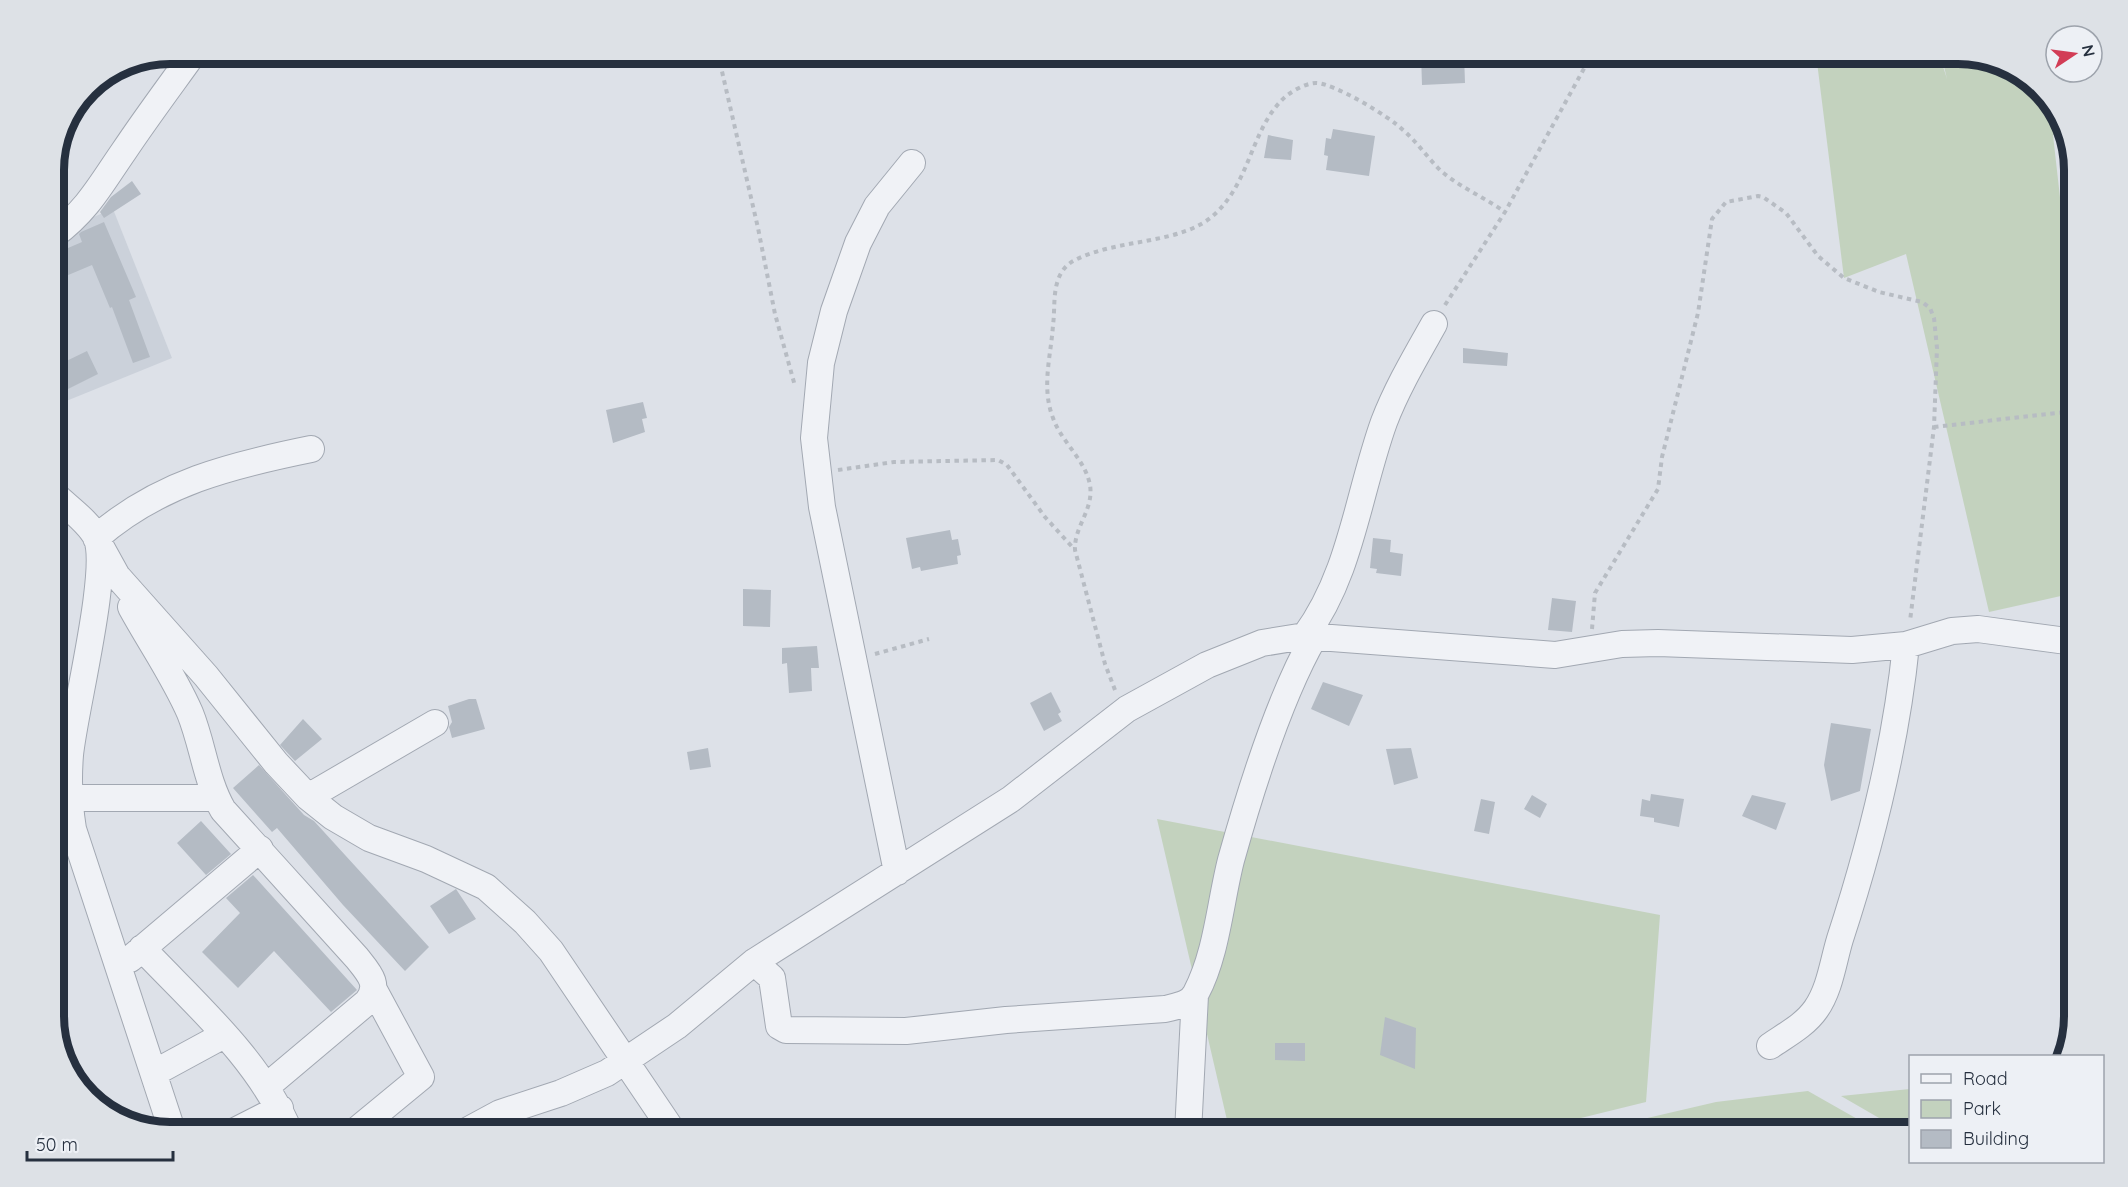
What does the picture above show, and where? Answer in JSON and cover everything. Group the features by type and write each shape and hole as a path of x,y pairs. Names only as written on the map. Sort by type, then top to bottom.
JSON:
{"street":[{"path":"65,226 81,214 98,193 123,152 186,64"},
{"path":"897,872 875,774 817,474 814,438 821,363 834,311 858,243 877,206 912,163"},
{"path":"1189,1122 1195,995 1207,964 1231,861 1264,757 1309,637 1339,576 1384,422 1410,366 1434,324"},
{"path":"96,538 133,510 182,482 249,461 310,449"},
{"path":"65,506 96,538 184,701 200,741 215,798 230,819 260,849 369,973 374,990 421,1077 366,1122"},
{"path":"96,538 99,556 98,597 70,756 69,798 73,829 170,1122"},
{"path":"117,576 206,676 276,763 308,797 333,817 369,838 462,874 486,887 502,900 551,951 667,1122"},
{"path":"484,1122 500,1113 561,1093 608,1073 677,1026 754,962 1011,799 1127,709 1164,686 1262,643 1309,637 1555,655 1622,644 1658,643 1852,650 1906,645 1964,629 2064,641"},
{"path":"1770,1046 1804,1022 1817,1008 1826,988 1861,877 1902,690 1906,645"},
{"path":"308,797 435,723"},
{"path":"69,798 215,798"},
{"path":"120,968 260,849"},
{"path":"142,948 224,1035 273,1098 285,1122"},
{"path":"754,962 772,978 780,1026 786,1030 906,1031 1006,1020 1157,1010 1187,1003 1195,995"},
{"path":"244,1122 273,1098 367,1002 374,990"},
{"path":"154,1073 224,1035"}],"path":[{"path":"720,64 775,314 799,395"},
{"path":"1434,324 1504,212 1586,64"},
{"path":"1127,709 1112,686 1075,550 1075,538 1089,510 1090,488 1082,465 1053,418 1047,392 1055,292 1066,266 1095,251 1122,243 1175,234 1204,224 1226,204 1236,189 1268,118 1282,100 1300,88 1316,83 1333,87 1382,114 1403,129 1441,170 1504,212"},
{"path":"1590,651 1595,593 1658,489 1662,457 1698,314 1710,228 1715,213 1726,202 1747,196 1764,196 1786,213 1818,256 1844,278 1861,286 1915,299 1928,306 1934,318 1937,348 1934,427 1906,645"},
{"path":"1934,427 2063,412"},
{"path":"817,474 894,462 998,460 1007,465 1045,517 1075,550"},
{"path":"854,660 929,639"}],"shaded area":[{"path":"113,209 172,358 65,402 65,229"}],"green space":[{"path":"1817,64 1942,64 1947,79 1943,64 1978,67 2004,75 2016,82 2037,101 2046,112 2058,135 2053,135 2063,225 2064,595 1989,612 1906,254 1844,278"},
{"path":"1157,819 1660,915 1646,1102 1565,1122 1227,1122"},
{"path":"1909,1089 1909,1122 1886,1122 1841,1096"},
{"path":"1808,1091 1863,1122 1630,1122 1716,1102"}],"building":[{"path":"1421,64 1464,64 1465,83 1422,85"},
{"path":"1333,129 1375,136 1369,176 1326,170 1328,156 1324,155 1326,138 1331,139"},
{"path":"1268,135 1293,140 1291,160 1264,158"},
{"path":"132,181 141,194 104,218 100,212 111,197"},
{"path":"104,222 136,297 129,300 150,357 133,363 112,307 110,308 92,265 65,276 65,249 82,242 79,234"},
{"path":"1463,348 1508,353 1507,366 1463,363"},
{"path":"87,351 98,374 65,390 65,362"},
{"path":"643,402 647,418 642,419 645,432 613,443 606,410"},
{"path":"950,530 952,540 958,539 961,555 957,556 958,564 921,571 920,567 912,569 906,538"},
{"path":"1373,538 1391,540 1390,552 1403,554 1401,576 1376,573 1377,569 1370,568"},
{"path":"743,589 771,590 770,627 743,626"},
{"path":"1552,598 1576,601 1572,632 1548,630"},
{"path":"817,646 819,668 811,668 812,691 789,693 787,663 782,664 782,648"},
{"path":"1323,682 1363,695 1349,726 1311,709"},
{"path":"1051,692 1061,712 1058,714 1062,721 1044,731 1030,703"},
{"path":"476,699 485,729 452,738 449,727 452,722 448,706"},
{"path":"303,719 322,739 295,761 280,745"},
{"path":"1831,723 1871,729 1860,791 1831,801 1824,765"},
{"path":"708,748 711,767 690,770 687,752"},
{"path":"1411,748 1418,778 1394,785 1386,749"},
{"path":"259,765 304,815 314,821 429,947 405,971 343,905 277,828 272,832 233,788"},
{"path":"1651,794 1684,799 1679,827 1654,822 1654,818 1640,816 1642,799 1650,801"},
{"path":"1532,795 1547,804 1540,818 1524,809"},
{"path":"1752,795 1786,803 1776,830 1742,816"},
{"path":"1481,799 1495,802 1489,834 1474,831"},
{"path":"201,821 231,854 206,875 177,843"},
{"path":"253,875 357,990 331,1012 274,951 238,988 202,952 240,913 226,898"},
{"path":"456,889 476,919 449,934 430,906"},
{"path":"1385,1017 1416,1028 1415,1069 1380,1055"},
{"path":"1275,1043 1305,1043 1305,1061 1275,1060"}]}
